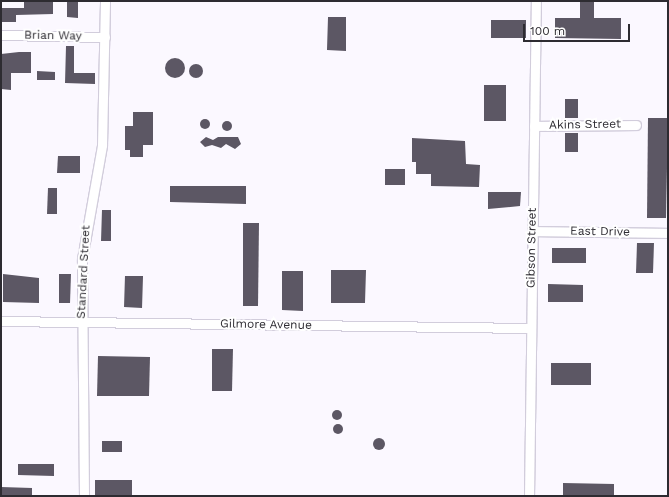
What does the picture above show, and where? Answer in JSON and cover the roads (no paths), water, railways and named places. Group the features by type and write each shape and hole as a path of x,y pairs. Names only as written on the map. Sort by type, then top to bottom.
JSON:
{"street":[{"name":"Standard Street","path":"84,496 81,322 84,237 103,130 105,1"},
{"name":"Gibson Street","path":"529,496 536,1"},
{"name":"Brian Way","path":"1,35 105,37"},
{"name":"Akins Street","path":"534,126 636,125"},
{"name":"East Drive","path":"532,231 668,233"},
{"name":"Gilmore Avenue","path":"1,321 531,328"}]}
